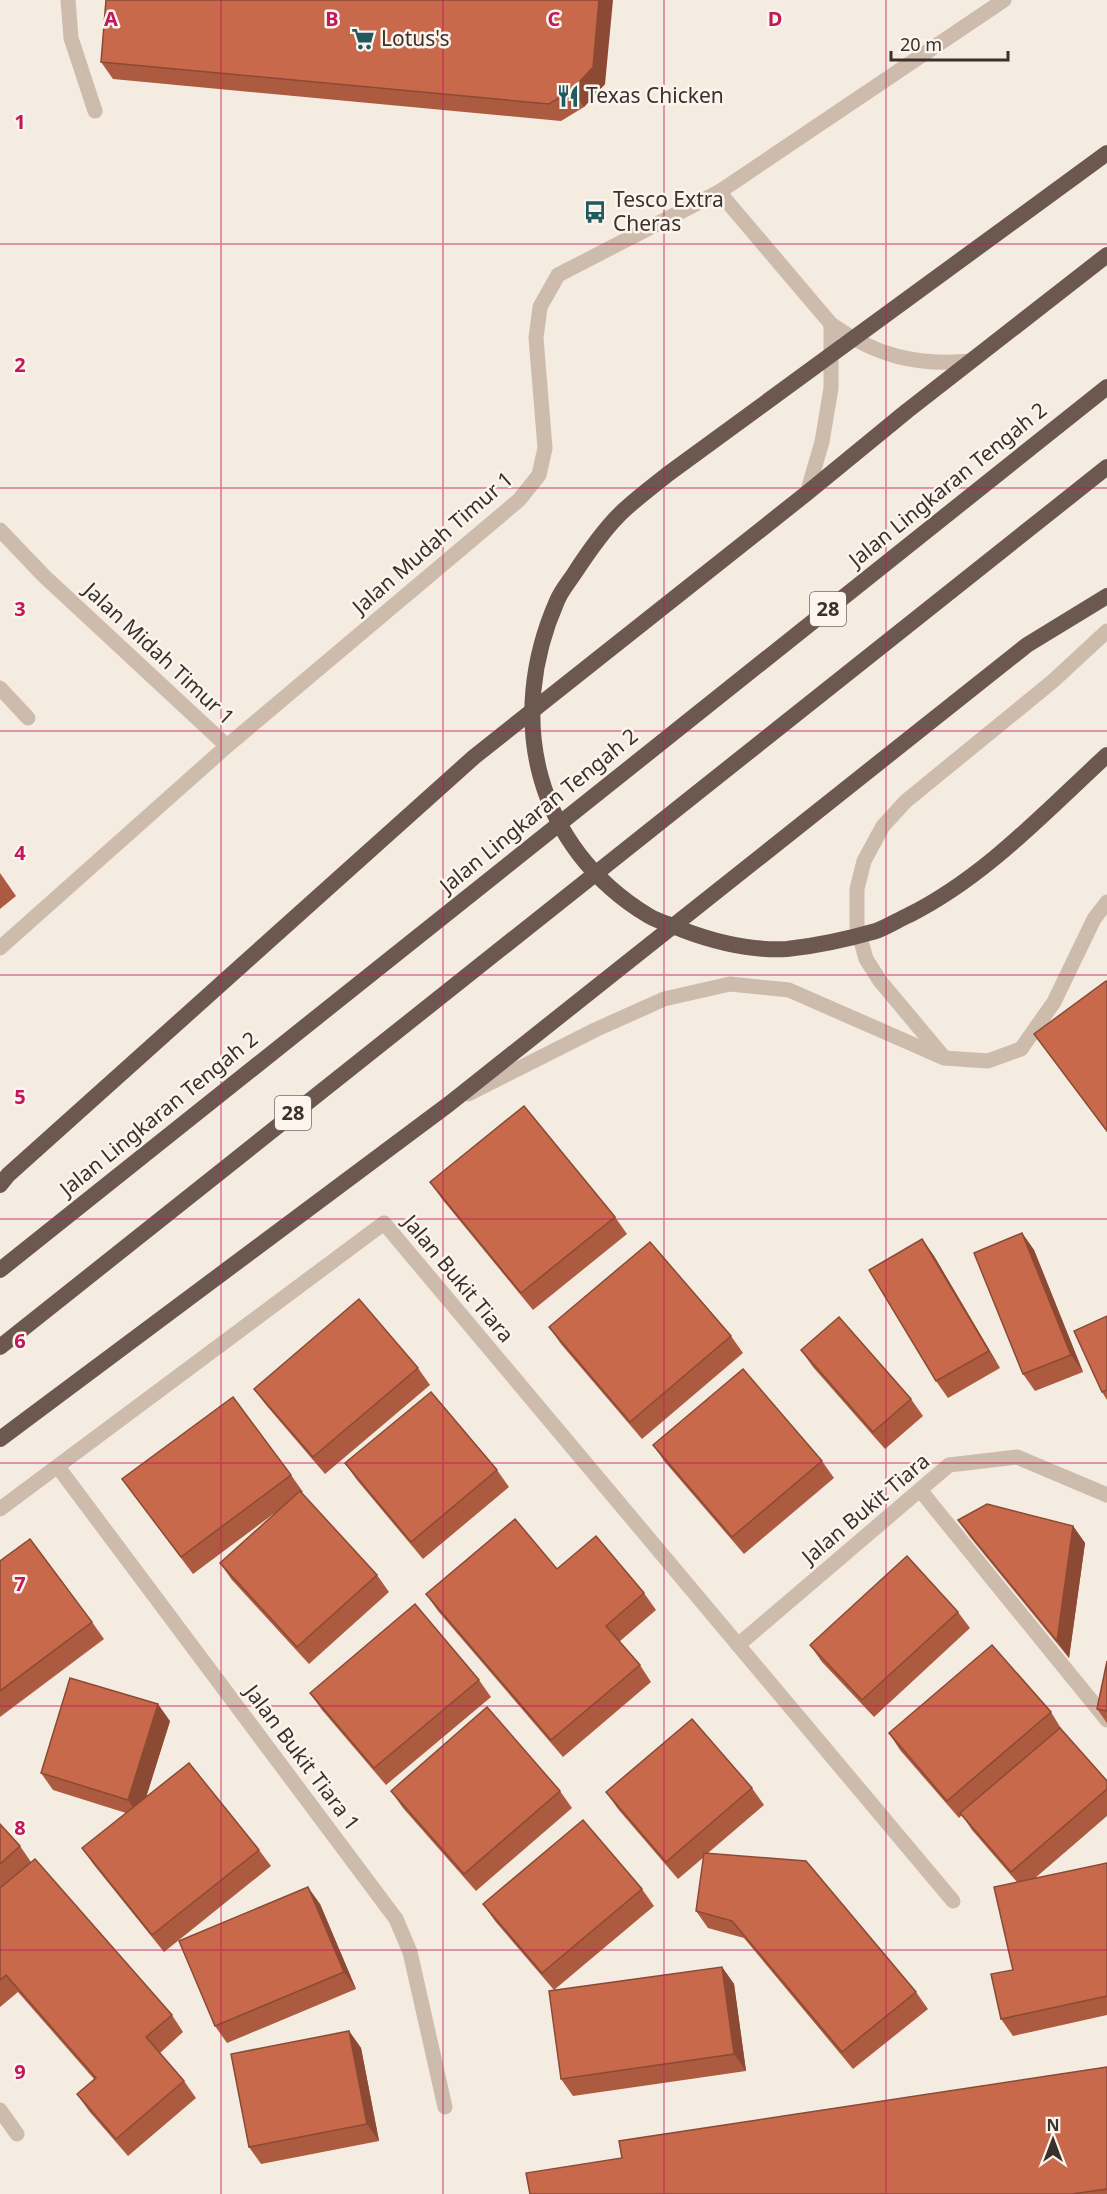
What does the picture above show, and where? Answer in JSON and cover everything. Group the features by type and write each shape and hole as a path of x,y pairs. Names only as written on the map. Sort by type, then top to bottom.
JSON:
{"highway":[{"path":"1107,153 677,467 618,516 583,560 558,598 541,642 532,684 532,730 537,764 546,796 564,832 586,865 620,896 651,917 702,937 742,946 785,949 831,942 878,930 956,888 991,861 1107,755"},
{"path":"0,1185 8,1175 474,757 971,360 1107,255"},
{"name":"Jalan Lingkaran Tengah 2","path":"0,1270 1107,387"},
{"name":"28","path":"0,1347 1107,467"},
{"path":"0,1439 449,1104 1027,645 1107,596"}],"street":[{"path":"68,0 71,38 95,111"},
{"name":"Jalan Mudah Timur 1","path":"227,746 519,500 539,475 545,448 536,338 540,307 558,275 719,192 1004,0"},
{"path":"719,192 831,324 869,348 894,356 919,362 945,363 971,360"},
{"path":"807,493 822,442 831,388 831,324"},
{"name":"Jalan Midah Timur 1","path":"0,530 44,576 227,746 0,948"},
{"path":"944,1058 880,981 866,959 857,926 857,889 864,861 883,826 906,801 1053,681 1107,632"},
{"path":"0,688 28,718"},
{"path":"449,1104 595,1030 664,999 730,984 789,990 944,1058 988,1062 1021,1049 1054,1002 1094,919 1107,902"},
{"name":"Jalan Bukit Tiara","path":"0,1509 384,1223 953,1901"},
{"name":"Jalan Bukit Tiara","path":"738,1645 950,1465 1017,1457 1107,1495"},
{"name":"Jalan Bukit Tiara 1","path":"58,1467 396,1919 410,1952 445,2107"},
{"path":"920,1490 1107,1720"},
{"path":"0,2110 17,2134"}],"building":[{"name":"Lotus's","path":"106,0 599,0 593,67 572,90 549,104 101,62"},
{"path":"1107,982 1107,1131 1034,1034"},
{"path":"524,1106 615,1217 521,1293 430,1182"},
{"path":"1022,1233 1071,1355 1023,1374 974,1253"},
{"path":"922,1239 989,1351 936,1381 869,1270"},
{"path":"650,1242 731,1336 630,1422 549,1327"},
{"path":"359,1299 418,1368 313,1457 254,1389"},
{"path":"1107,1316 1107,1390 1102,1392 1074,1331"},
{"path":"839,1317 911,1399 873,1432 801,1350"},
{"path":"743,1369 822,1461 732,1537 653,1445"},
{"path":"431,1392 497,1470 411,1542 345,1463"},
{"path":"233,1397 291,1475 181,1557 122,1479"},
{"path":"300,1491 377,1575 297,1647 220,1563"},
{"path":"987,1504 1073,1526 1057,1641 958,1520"},
{"path":"515,1519 557,1569 596,1536 644,1593 606,1626 640,1665 551,1740 426,1594"},
{"path":"30,1539 92,1622 0,1691 0,1561"},
{"path":"907,1556 958,1612 862,1700 810,1645"},
{"path":"415,1604 479,1680 374,1768 310,1693"},
{"path":"992,1645 1051,1712 947,1801 889,1733"},
{"path":"1107,1661 1107,1711 1097,1709"},
{"path":"70,1678 158,1704 128,1800 41,1773"},
{"path":"487,1707 560,1791 464,1874 391,1791"},
{"path":"692,1719 752,1788 666,1862 606,1792"},
{"path":"1060,1728 1107,1781 1107,1789 1011,1872 960,1813"},
{"path":"189,1763 259,1850 152,1935 82,1848"},
{"path":"583,1820 642,1889 542,1973 483,1904"},
{"path":"0,1824 20,1846 0,1864"},
{"path":"704,1853 806,1861 916,1992 842,2052 732,1921 696,1911"},
{"path":"35,1859 172,2015 146,2037 184,2081 116,2139 77,2094 96,2078 6,1975 0,1980 0,1888"},
{"path":"1107,1863 1107,1996 1001,2019 991,1974 1013,1970 994,1887"},
{"path":"308,1887 344,1972 215,2026 179,1941"},
{"path":"722,1967 734,2054 561,2079 549,1991"},
{"path":"349,2031 367,2124 249,2147 231,2054"},
{"path":"1107,2067 1107,2189 1072,2194 530,2194 526,2173 622,2158 619,2141"}],"place":[{"name":"Lotus's","path":"363,39"},
{"name":"Texas Chicken","path":"568,96"},
{"name":"Tesco Extra Cheras","path":"595,212"}]}
